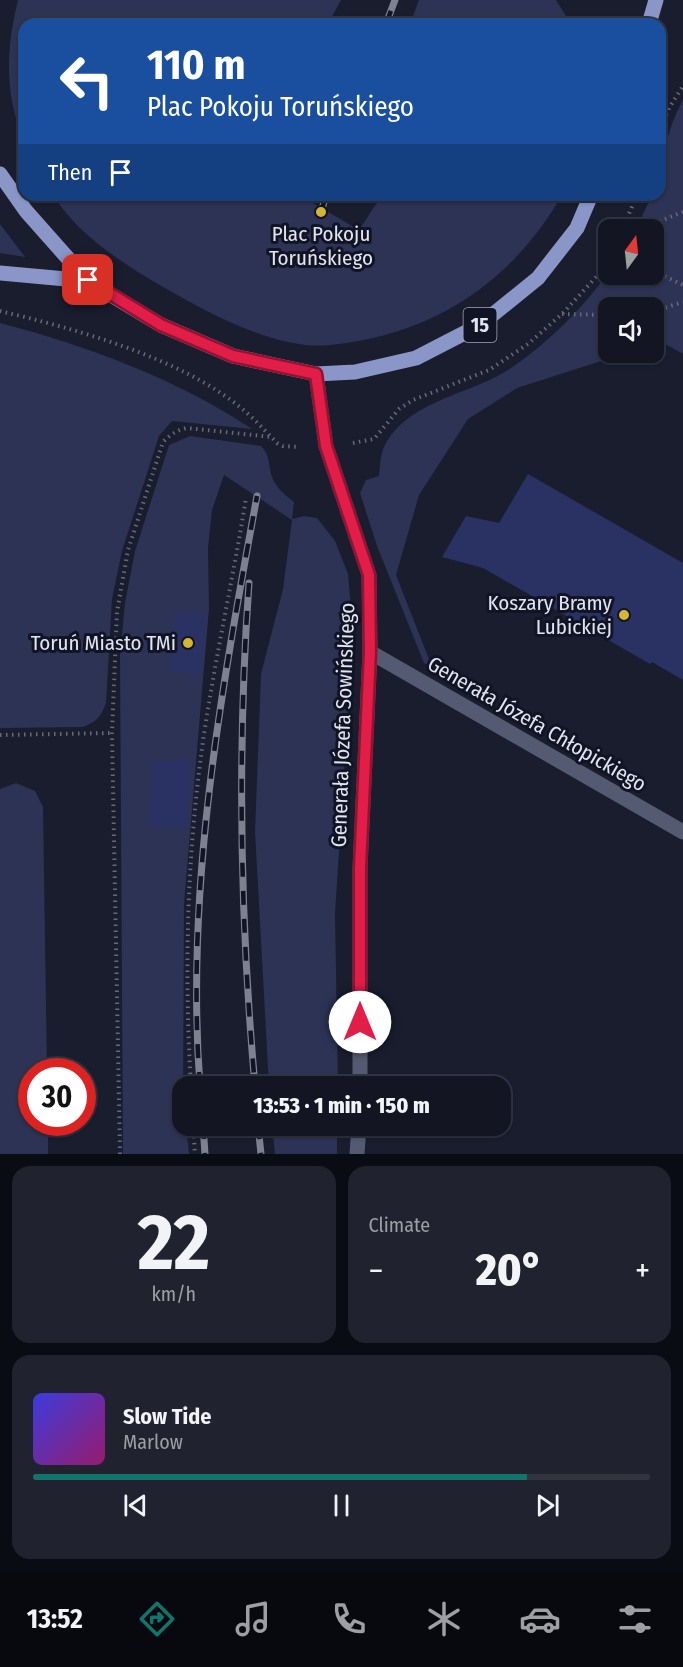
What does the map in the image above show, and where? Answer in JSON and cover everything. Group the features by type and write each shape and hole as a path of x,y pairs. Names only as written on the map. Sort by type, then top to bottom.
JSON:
{"main road":[{"path":"651,18 656,0"},
{"path":"0,174 18,200"},
{"path":"19,201 88,280"},
{"name":"15","path":"0,273 88,280 161,325 233,356 316,374 355,372 416,358 480,325 538,278 577,228 588,201"}],"street":[{"name":"Generała Józefa Sowińskiego","path":"316,374 326,446 369,575 370,652 360,868 360,1076"},
{"name":"Generała Józefa Chłopickiego","path":"370,652 683,832"},
{"path":"357,1154 358,1136"}],"path":[{"path":"666,116 683,86"},
{"path":"627,219 634,201"},
{"path":"664,219 683,212"},
{"path":"357,442 374,439 399,409 424,394 459,384 489,370 528,344 562,315 598,274"},
{"path":"664,276 683,285"},
{"path":"664,308 683,302"},
{"path":"0,311 104,341 170,365 210,386 240,407 283,446 295,447"},
{"path":"562,315 598,315"},
{"path":"120,1154 112,734 117,612 128,550 164,442 174,432 187,428 272,437"},
{"path":"191,1076 187,960 203,741 246,498"},
{"path":"0,735 112,734"},
{"path":"194,1136 195,1154"}],"shaded area":[{"path":"18,0 341,0 331,18 18,18 18,123 10,89 9,71"},
{"path":"419,0 556,0 567,18 412,18"},
{"path":"683,100 683,354 664,343 664,297 598,297 598,362 517,388 468,419 419,495 396,575 432,667 424,663 377,546 360,493 366,480 379,476 381,456 395,430 425,408 479,385 511,368 564,324 599,285 664,285 664,219 641,219 649,201 666,201 666,146"},
{"path":"57,201 309,201 359,230 378,201 558,201 526,247 481,288 455,305 399,331 329,345 286,342 231,323 163,287 117,258 88,236"},
{"path":"0,224 25,257 0,253"},
{"path":"0,323 66,342 131,366 193,395 252,429 172,421 159,436 122,551 112,599 106,703 98,718 83,727 0,728"},
{"path":"190,436 261,446 268,457 274,481 281,491 294,502 292,519 304,516 317,518 335,541 348,574 353,631 335,914 338,1076 268,1076 255,832 261,674 283,589 292,520 224,475 212,510 208,548 209,609 184,904 183,1076 172,1076 172,1136 187,1136 189,1154 123,1154 120,655 125,603 135,551 169,445"},
{"path":"16,783 35,791 43,807 47,1058 18,1058 18,1136 48,1136 48,1154 0,1154 0,789"},
{"path":"273,1136 337,1136 337,1154 275,1154"}],"building":[{"name":"Koszary Bramy Lubickiej","path":"528,474 683,563 683,680 652,662 650,664 483,568 442,557 466,516 499,523"},
{"name":"Toruń Miasto TMi","path":"174,612 207,614 201,674 169,671"},
{"path":"189,760 188,826 151,827 152,761"}],"railway":[{"path":"388,18 395,0"},
{"path":"322,209 324,201"},
{"path":"200,1076 197,1012 198,938 209,790 219,716 257,496"},
{"path":"249,583 243,709 242,834 246,960 254,1076"},
{"path":"204,1136 205,1154"},
{"path":"259,1136 261,1154"}],"place":[{"name":"Plac Pokoju Toruńskiego","path":"321,212"},
{"name":"Koszary Bramy Lubickiej","path":"624,615"},
{"name":"Toruń Miasto TMi","path":"188,643"}],"route":[{"path":"88,280 161,325 233,356 316,374 326,446 369,575 370,652 360,868 360,1022"}]}
